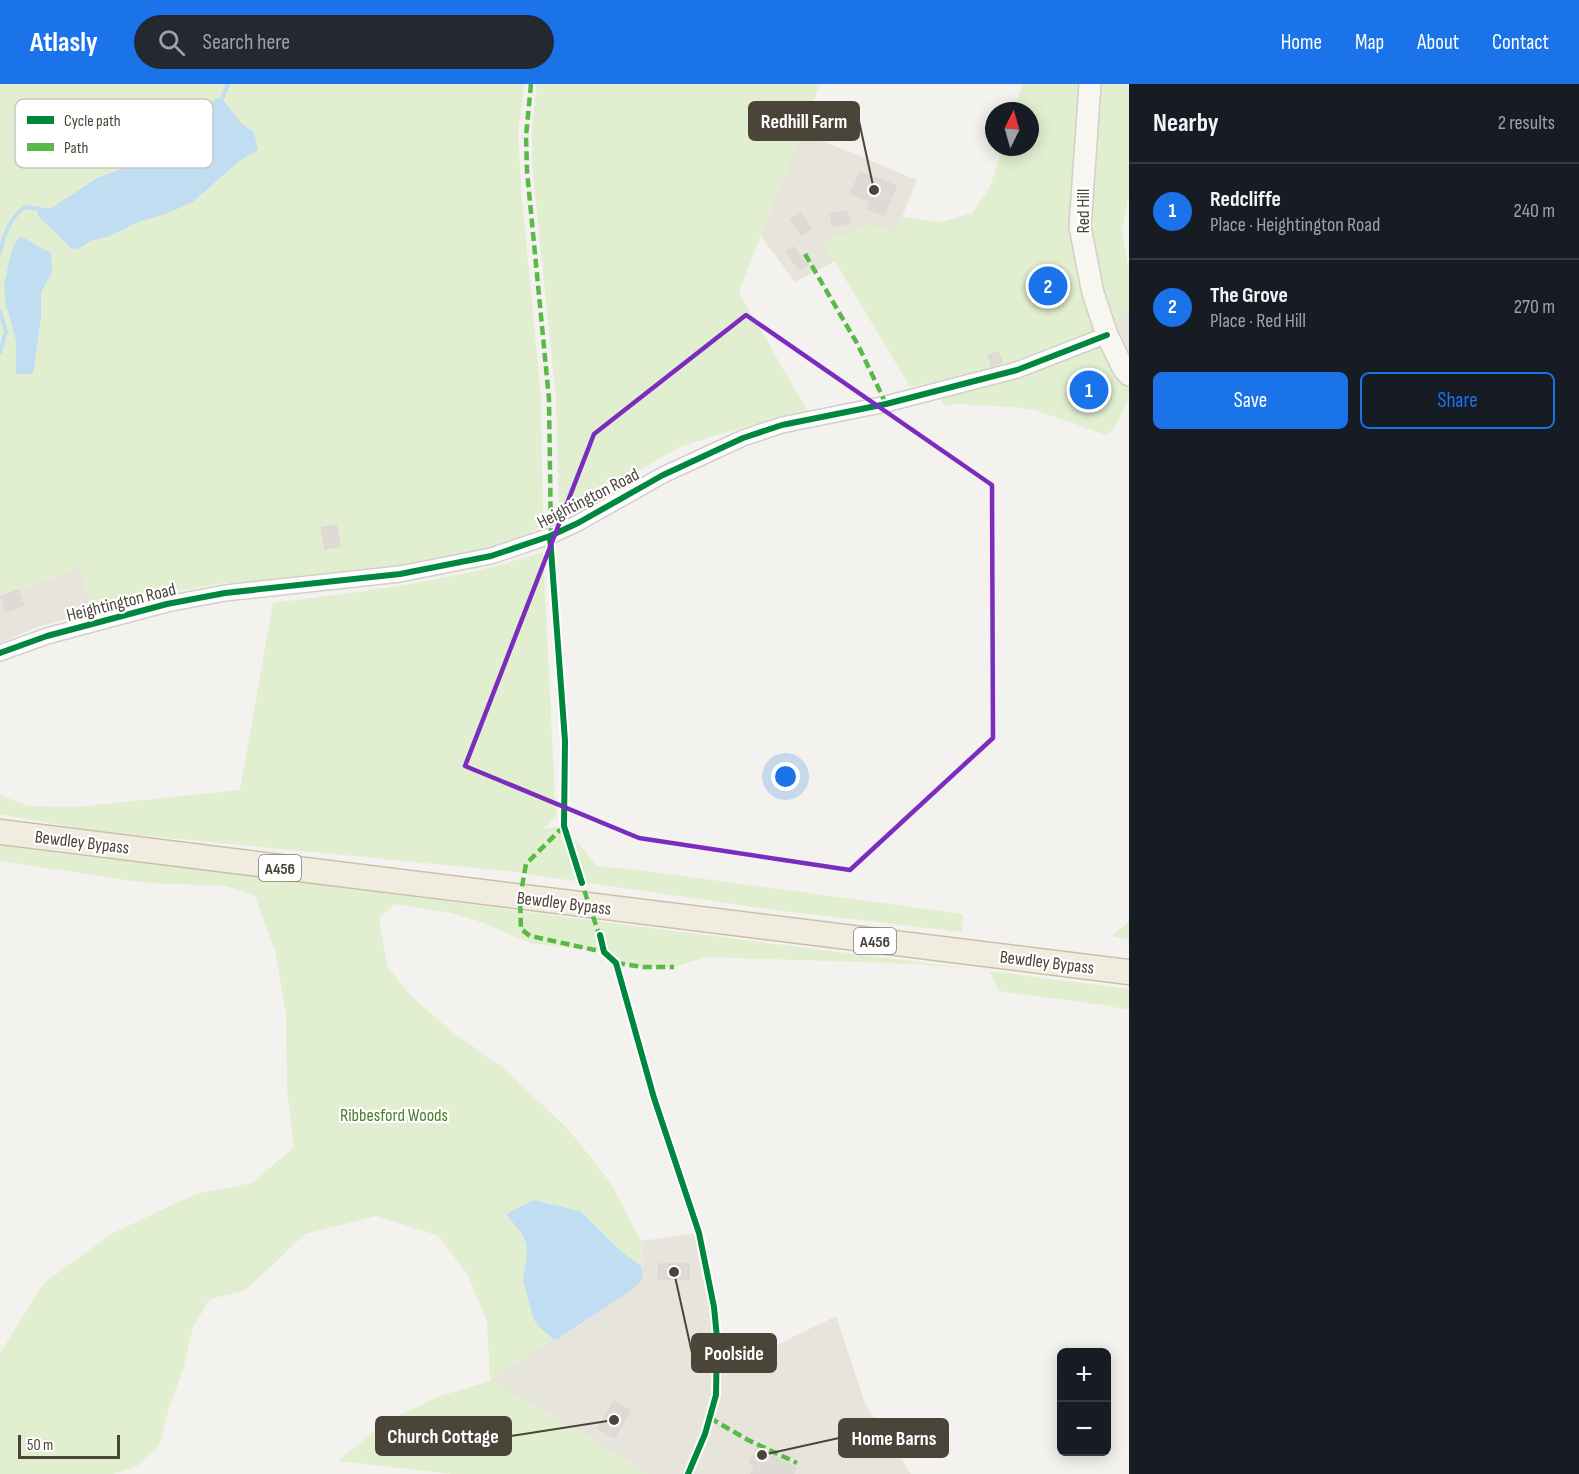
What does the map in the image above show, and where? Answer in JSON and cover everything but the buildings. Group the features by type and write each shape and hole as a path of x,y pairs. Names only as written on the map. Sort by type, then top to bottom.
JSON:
{"highway":[{"name":"Bewdley Bypass","path":"0,832 1129,972"}],"main road":[{"name":"Red Hill","path":"1090,84 1080,227 1093,293 1107,335 1123,368 1129,375"}],"street":[{"name":"Heightington Road","path":"0,653 57,633 167,604 225,593 400,574 491,556 550,536 578,523 663,475 743,438 782,425 886,404 1017,370 1107,335"}],"highlighted area":[{"path":"746,315 992,485 993,738 850,870 639,838 465,766 594,434"}],"shaded area":[{"path":"801,132 917,180 895,234 823,242 835,261 795,282 761,236"},
{"path":"1129,304 1129,356 1118,341 1114,326"},
{"path":"80,564 91,612 37,627 0,643 0,595 66,573"},
{"path":"699,1233 714,1307 717,1374 836,1316 865,1404 911,1474 648,1474 490,1381 553,1339 562,1337 630,1291 643,1272 641,1241"}],"green space":[{"path":"0,84 524,84 518,134 541,397 543,526 518,539 456,557 267,582 225,583 184,590 91,612 80,564 66,573 0,595","holes":["222,98 241,123 254,132 258,150 239,161 193,202 136,223 108,237 93,240 80,248 38,208 51,208 97,178 123,168 15,168 15,99 213,99 213,101","52,272 41,293 41,319 33,374 16,341 6,305"]},
{"path":"537,84 820,84 739,292 808,412 734,430 680,447 559,517 556,399 532,164 532,127"},
{"path":"1022,84 1084,84 1078,182 1099,335 1002,367 910,387 823,242 871,224 895,234 902,217 942,222 972,213 990,187 1000,156 1039,156 1039,102 1017,102"},
{"path":"1098,84 1129,84 1129,194 1122,230 1129,271 1129,304 1114,326 1107,321 1086,230"},
{"path":"1100,346 1117,367 1129,391 1122,414 1109,434 1103,434 1035,410 955,404 944,406 940,395"},
{"path":"543,552 556,816 543,829 564,826 597,866 963,914 962,932 774,910 506,871 87,830 0,814 0,795 28,806 76,807 240,790 273,603 443,578"},
{"name":"Ribbesford Woods","path":"0,845 267,877 983,970 917,964 706,957 674,967 643,967 616,963 604,952 530,943 484,923 451,913 395,904 379,918 387,966 411,996 451,1031 502,1067 569,1130 610,1182 641,1241 642,1267 623,1253 580,1211 533,1200 506,1214 522,1234 526,1243 527,1253 523,1280 533,1318 538,1326 553,1339 491,1381 648,1474 452,1474 338,1461 384,1423 437,1397 490,1381 487,1321 468,1276 439,1236 376,1216 305,1234 246,1290 210,1299 193,1327 184,1367 168,1411 159,1446 137,1466 113,1474 0,1474 0,1353 44,1283 113,1233 195,1194 252,1183 294,1147 287,1088 286,1013 275,951 255,896 226,886 147,883 0,861"},
{"path":"1129,921 1129,940 1112,936"},
{"path":"990,971 1129,989 1129,1010 998,991"}],"water":[{"path":"222,98 241,123 254,132 258,150 239,161 193,202 136,223 108,237 93,240 80,248 72,249 38,216 38,208 51,208 97,178 123,168 213,168 213,101"},
{"path":"20,236 51,253 52,272 41,293 41,319 33,374 16,374 16,341 6,305 4,285 12,249"},
{"path":"533,1200 580,1211 623,1253 642,1267 643,1272 641,1281 630,1291 558,1339 553,1339 538,1326 533,1318 523,1280 527,1253 526,1243 522,1234 506,1214"}],"waterway":[{"path":"221,101 228,84"},
{"path":"0,252 15,216 25,207 40,209"},
{"path":"0,312 6,331 0,352"}],"marked path":[{"path":"531,84 526,136 527,171 549,399 551,539"},
{"path":"805,254 858,345 886,404"},
{"path":"564,826 526,864 520,898 521,929 530,936 604,952"},
{"path":"580,878 601,940"},
{"path":"616,963 643,967 674,967"},
{"path":"710,1418 748,1440 797,1463"}],"cycle path":[{"path":"0,653 47,636 167,604 225,593 400,574 491,556 550,536 578,523 663,475 743,438 782,425 886,404 1017,370 1107,335"},
{"path":"550,536 565,741 564,826 582,883"},
{"path":"600,935 604,952 616,963 654,1098 699,1233 714,1307 717,1338 716,1395 705,1434 688,1474"}],"place":[{"name":"Redhill Farm","path":"874,190"},
{"name":"The Grove","path":"1048,286"},
{"name":"Redcliffe","path":"1089,390"},
{"name":"Poolside","path":"674,1272"},
{"name":"Church Cottage","path":"614,1420"},
{"name":"Home Barns","path":"762,1455"}]}
